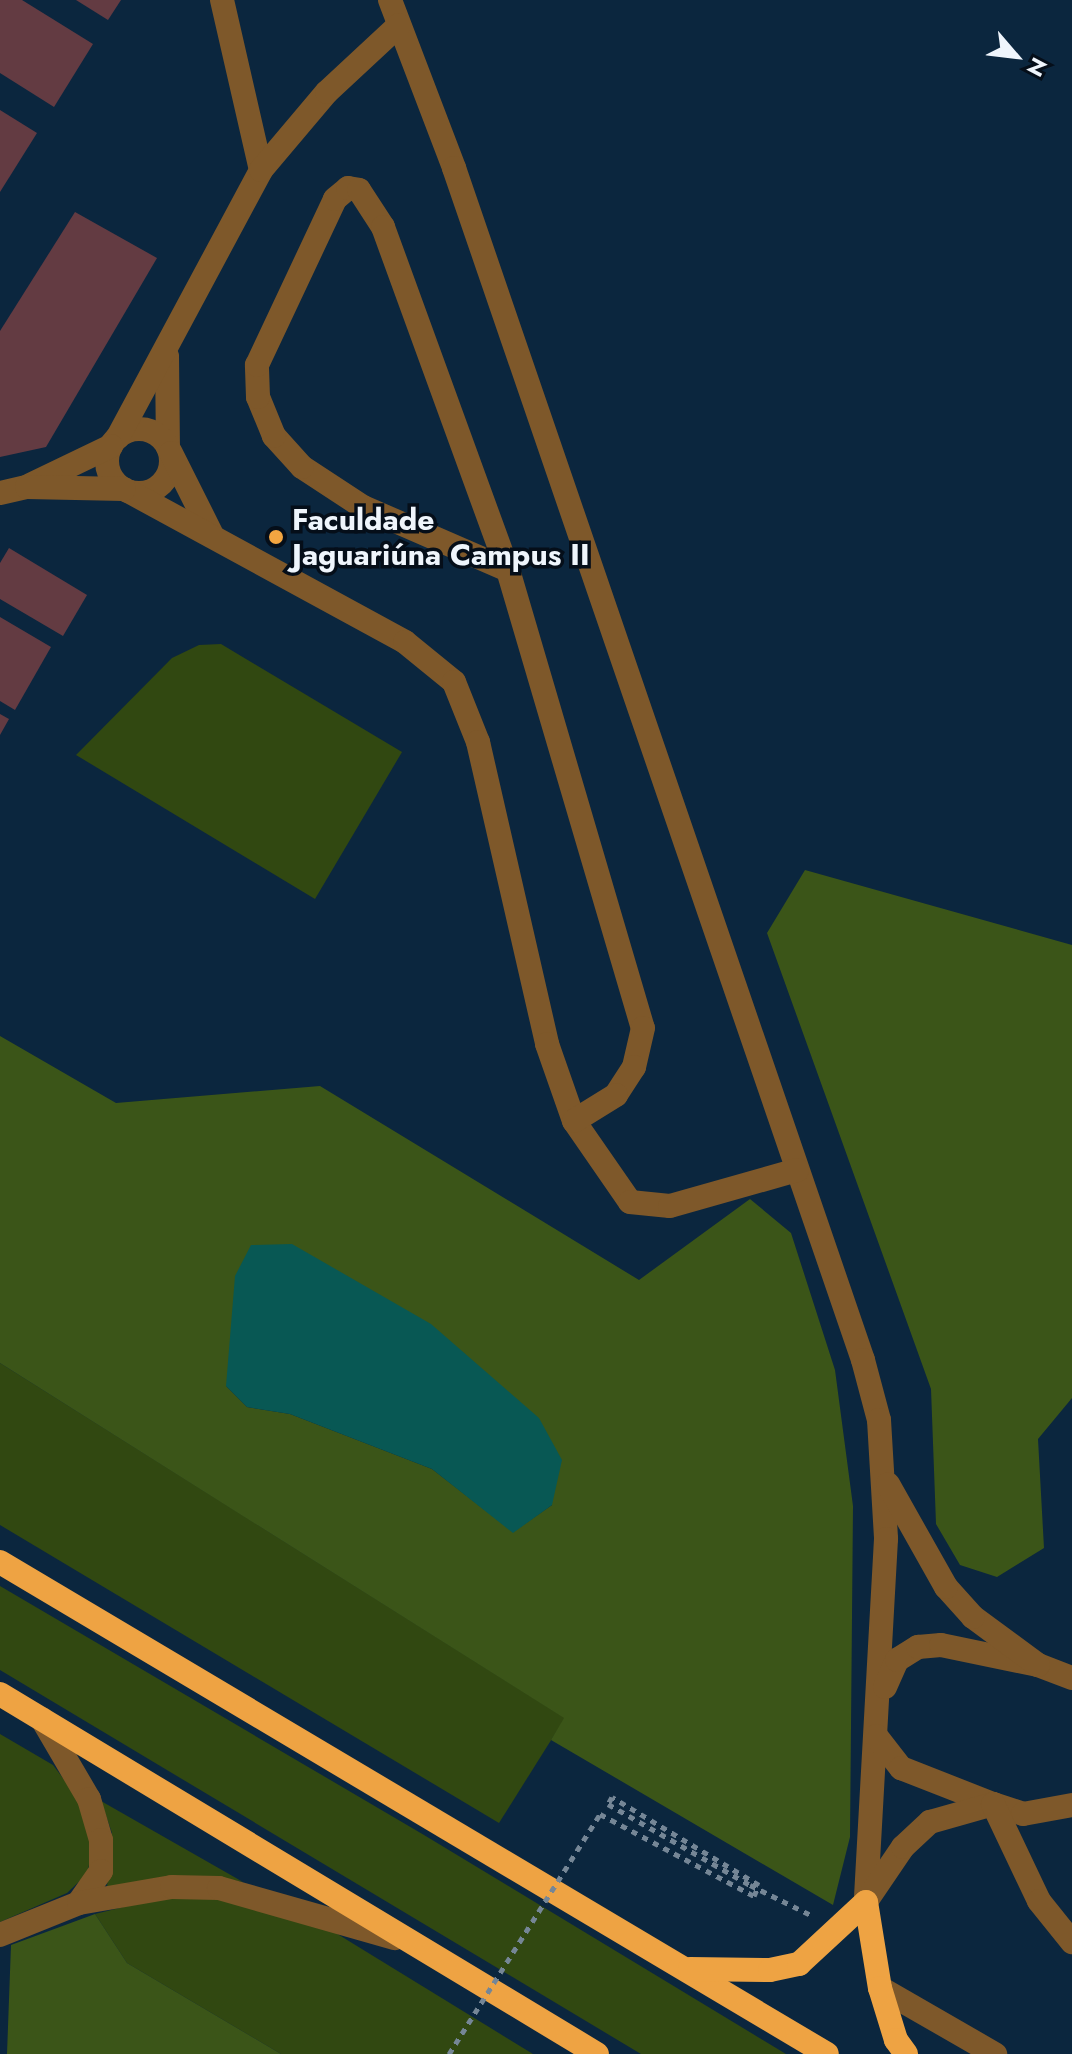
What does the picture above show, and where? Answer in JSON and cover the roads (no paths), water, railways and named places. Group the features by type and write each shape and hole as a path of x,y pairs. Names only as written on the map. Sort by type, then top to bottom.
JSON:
{"highway":[{"path":"0,1562 827,2054"},
{"path":"0,1694 597,2054"},
{"path":"688,1969 770,1970 799,1964 866,1902"},
{"path":"866,1902 880,1988 896,2040 906,2054"}],"street":[{"path":"222,0 261,170"},
{"path":"390,0 459,183 863,1360 879,1420 884,1476 880,1696 866,1902"},
{"path":"399,25 327,92 261,170 167,354 114,442 108,468 127,490 405,642 454,682 478,742 547,1044 574,1121 630,1202 670,1206 797,1170"},
{"path":"508,570 363,507 302,467 274,436 258,397 257,365 335,199 348,188 359,190 383,227 508,570 643,1028 634,1067 616,1095 574,1121"},
{"path":"0,493 27,487 146,492 161,484 170,470 167,354"},
{"path":"27,487 133,429 149,430 169,450 212,535"},
{"path":"884,1476 922,1552 946,1587 973,1617 1038,1665"},
{"path":"880,1696 897,1660 918,1647 941,1645 1038,1665 1072,1678"},
{"path":"42,1719 89,1799 101,1840 101,1871 79,1903"},
{"path":"876,1736 901,1768 993,1804 1033,1814 1072,1805"},
{"path":"866,1902 903,1847 930,1822 993,1804"},
{"path":"993,1804 1039,1901 1072,1942"},
{"path":"0,1935 79,1903 172,1887 219,1888 410,1943"},
{"path":"880,1988 995,2054"}],"place":[{"name":"Faculdade Jaguariúna Campus II","path":"276,537"}]}
